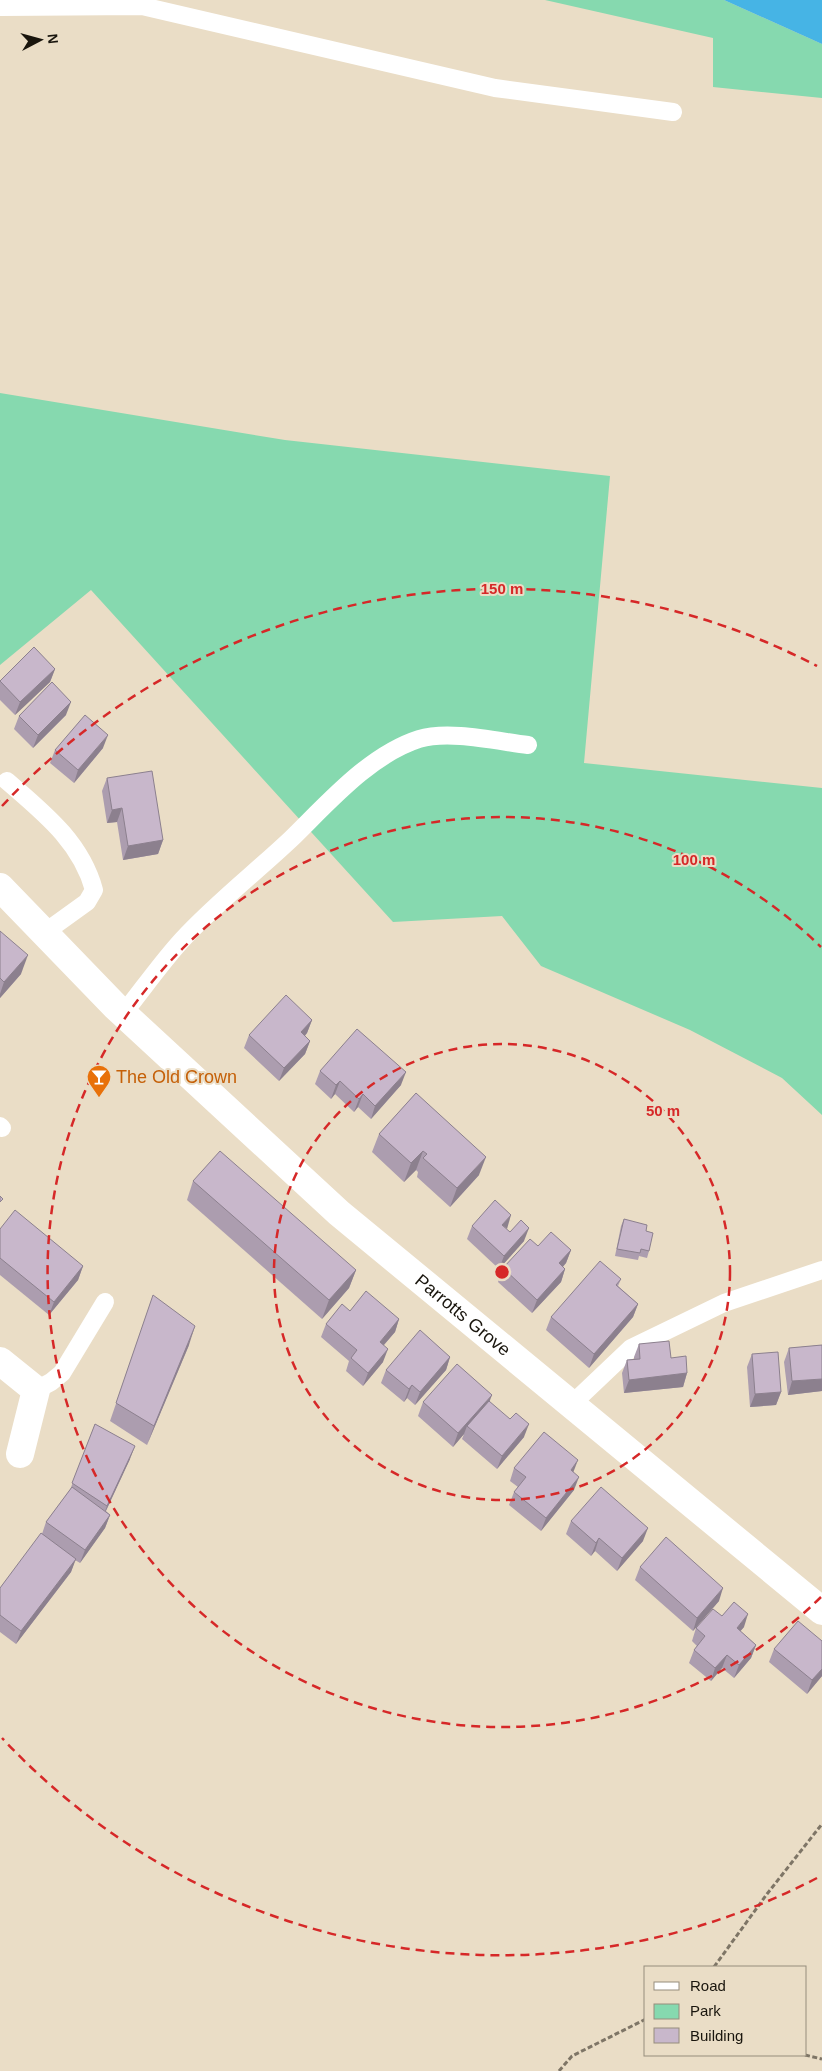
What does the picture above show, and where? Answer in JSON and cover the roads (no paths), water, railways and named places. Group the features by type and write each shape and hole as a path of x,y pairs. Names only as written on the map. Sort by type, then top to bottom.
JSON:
{"main road":[{"name":"Parrotts Grove","path":"0,887 120,1011 339,1213 822,1611"},
{"path":"0,1361 36,1390 20,1454"}],"lane":[{"path":"0,7 142,6 495,88 673,112"},
{"path":"120,1011 189,934 240,883 272,858 355,778 389,754 417,740 438,735 528,745"},
{"path":"7,781 54,822 78,850 88,869 94,890 87,902 44,933"},
{"path":"572,1404 631,1348 724,1303 822,1270"},
{"path":"36,1390 51,1382 62,1373 105,1302"}],"water":[{"path":"724,0 822,0 822,44"}],"place":[{"name":"The Old Crown","path":"99,1098"}]}
